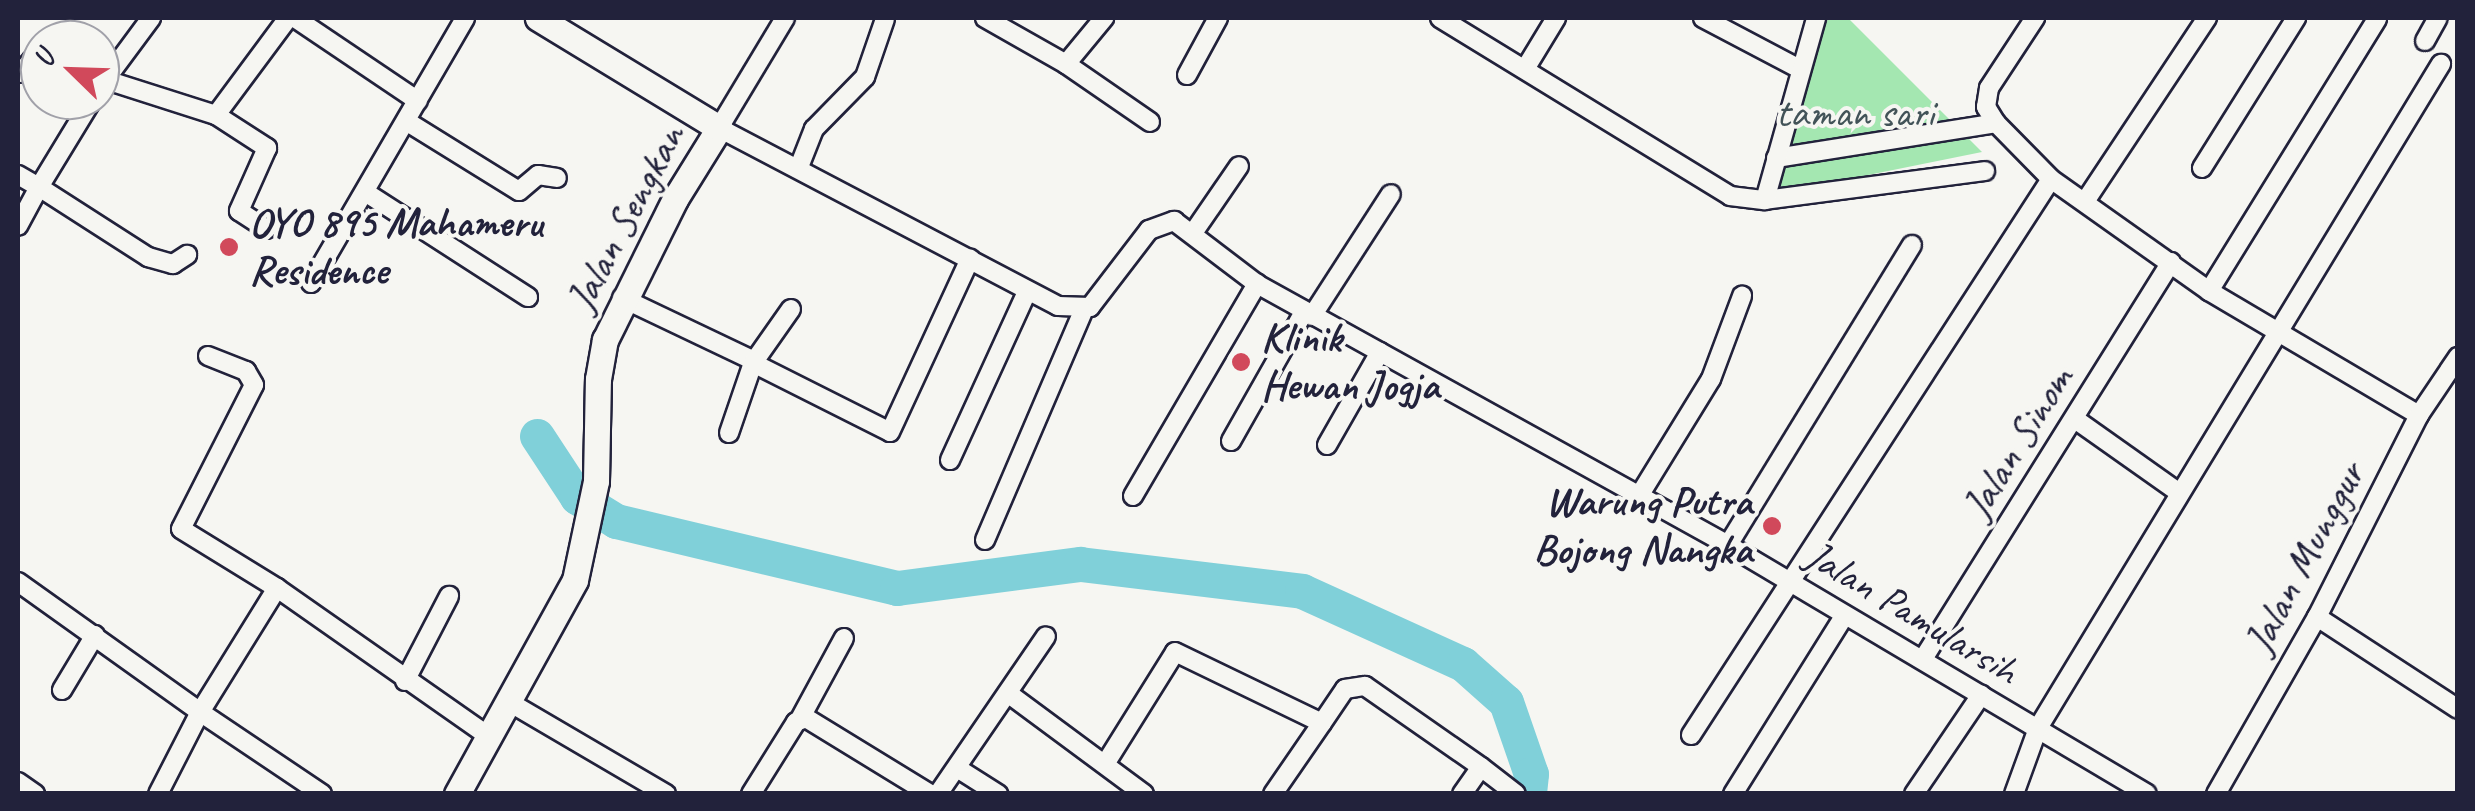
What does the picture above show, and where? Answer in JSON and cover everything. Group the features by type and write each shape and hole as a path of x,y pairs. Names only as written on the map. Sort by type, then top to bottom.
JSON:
{"main road":[{"path":"538,18 719,128"},
{"name":"Jalan Sengkan","path":"508,702 585,553 595,464 598,379 622,298 719,128"},
{"path":"457,794 508,702"}],"street":[{"path":"120,57 150,18"},
{"path":"311,283 465,18"},
{"path":"785,18 719,128 1027,292 1083,311"},
{"path":"1066,64 1104,18"},
{"path":"1187,75 1218,18"},
{"path":"1440,18 1716,191 1765,200 1985,171"},
{"path":"1525,68 1556,18"},
{"path":"1703,18 1798,68"},
{"path":"1765,200 1798,68 1816,18"},
{"path":"2035,18 1989,88 1986,107 1996,123 2051,179 2086,200 2209,291 2419,416"},
{"path":"2086,200 2207,18"},
{"path":"2202,168 2296,18"},
{"path":"2426,40 2438,18"},
{"path":"798,167 814,129 864,78 885,19"},
{"path":"990,19 1066,64 1150,122"},
{"path":"2209,291 2377,19"},
{"path":"216,115 288,22 418,101"},
{"path":"2014,794 2038,728 2274,330 2441,64"},
{"path":"120,87 216,115 267,148 239,211 268,228"},
{"path":"18,226 80,120"},
{"path":"406,121 519,191 538,174 557,178"},
{"path":"1776,158 1996,123"},
{"path":"985,540 1083,311 1156,223 1174,221 1193,233 1240,166"},
{"path":"18,175 148,257 173,264 186,255"},
{"path":"1692,736 2051,179"},
{"path":"365,192 528,297"},
{"path":"1231,441 1308,314 1391,194"},
{"name":"Jalan Pamularsih","path":"1193,233 1256,284 1728,544 2148,794"},
{"path":"1728,544 1912,245"},
{"path":"622,298 890,432 970,259"},
{"name":"Jalan Sinom","path":"1923,660 2171,262"},
{"path":"1133,496 1256,284"},
{"path":"950,460 1027,292"},
{"path":"1639,496 1710,379 1742,296"},
{"path":"728,433 754,362 791,309"},
{"path":"1327,445 1380,352"},
{"path":"208,356 246,370 254,386 181,529 278,588 405,681 487,734"},
{"name":"Jalan Munggur","path":"2216,794 2317,617 2419,416 2458,357"},
{"path":"2075,419 2178,492"},
{"path":"18,582 322,794"},
{"path":"158,794 200,712 278,588"},
{"path":"405,681 449,596"},
{"path":"1734,794 1845,615"},
{"path":"2317,617 2451,704 2458,681"},
{"path":"62,690 95,635"},
{"path":"938,794 1010,694 1046,636"},
{"path":"751,794 800,719 844,638"},
{"path":"1107,761 1175,652 1322,723"},
{"path":"1273,794 1346,690 1360,685 1516,794"},
{"path":"1010,694 1107,761 1144,794"},
{"path":"1914,794 1981,695"},
{"path":"508,702 666,794"},
{"path":"800,719 816,722 930,794"},
{"path":"1462,794 1481,767"},
{"path":"957,768 998,794"},
{"path":"18,782 35,794"}],"green space":[{"name":"taman sari","path":"1829,18 1848,18 1982,152 1769,195 1810,46"}],"waterway":[{"path":"537,436 577,497 616,521 897,588 1080,564 1302,591 1463,664 1506,702 1531,774 1529,794"}],"place":[{"name":"OYO 895 Mahameru Residence","path":"229,247"},
{"name":"Klinik Hewan Jogja","path":"1241,362"},
{"name":"Warung Putra Bojong Nangka","path":"1772,526"}]}
